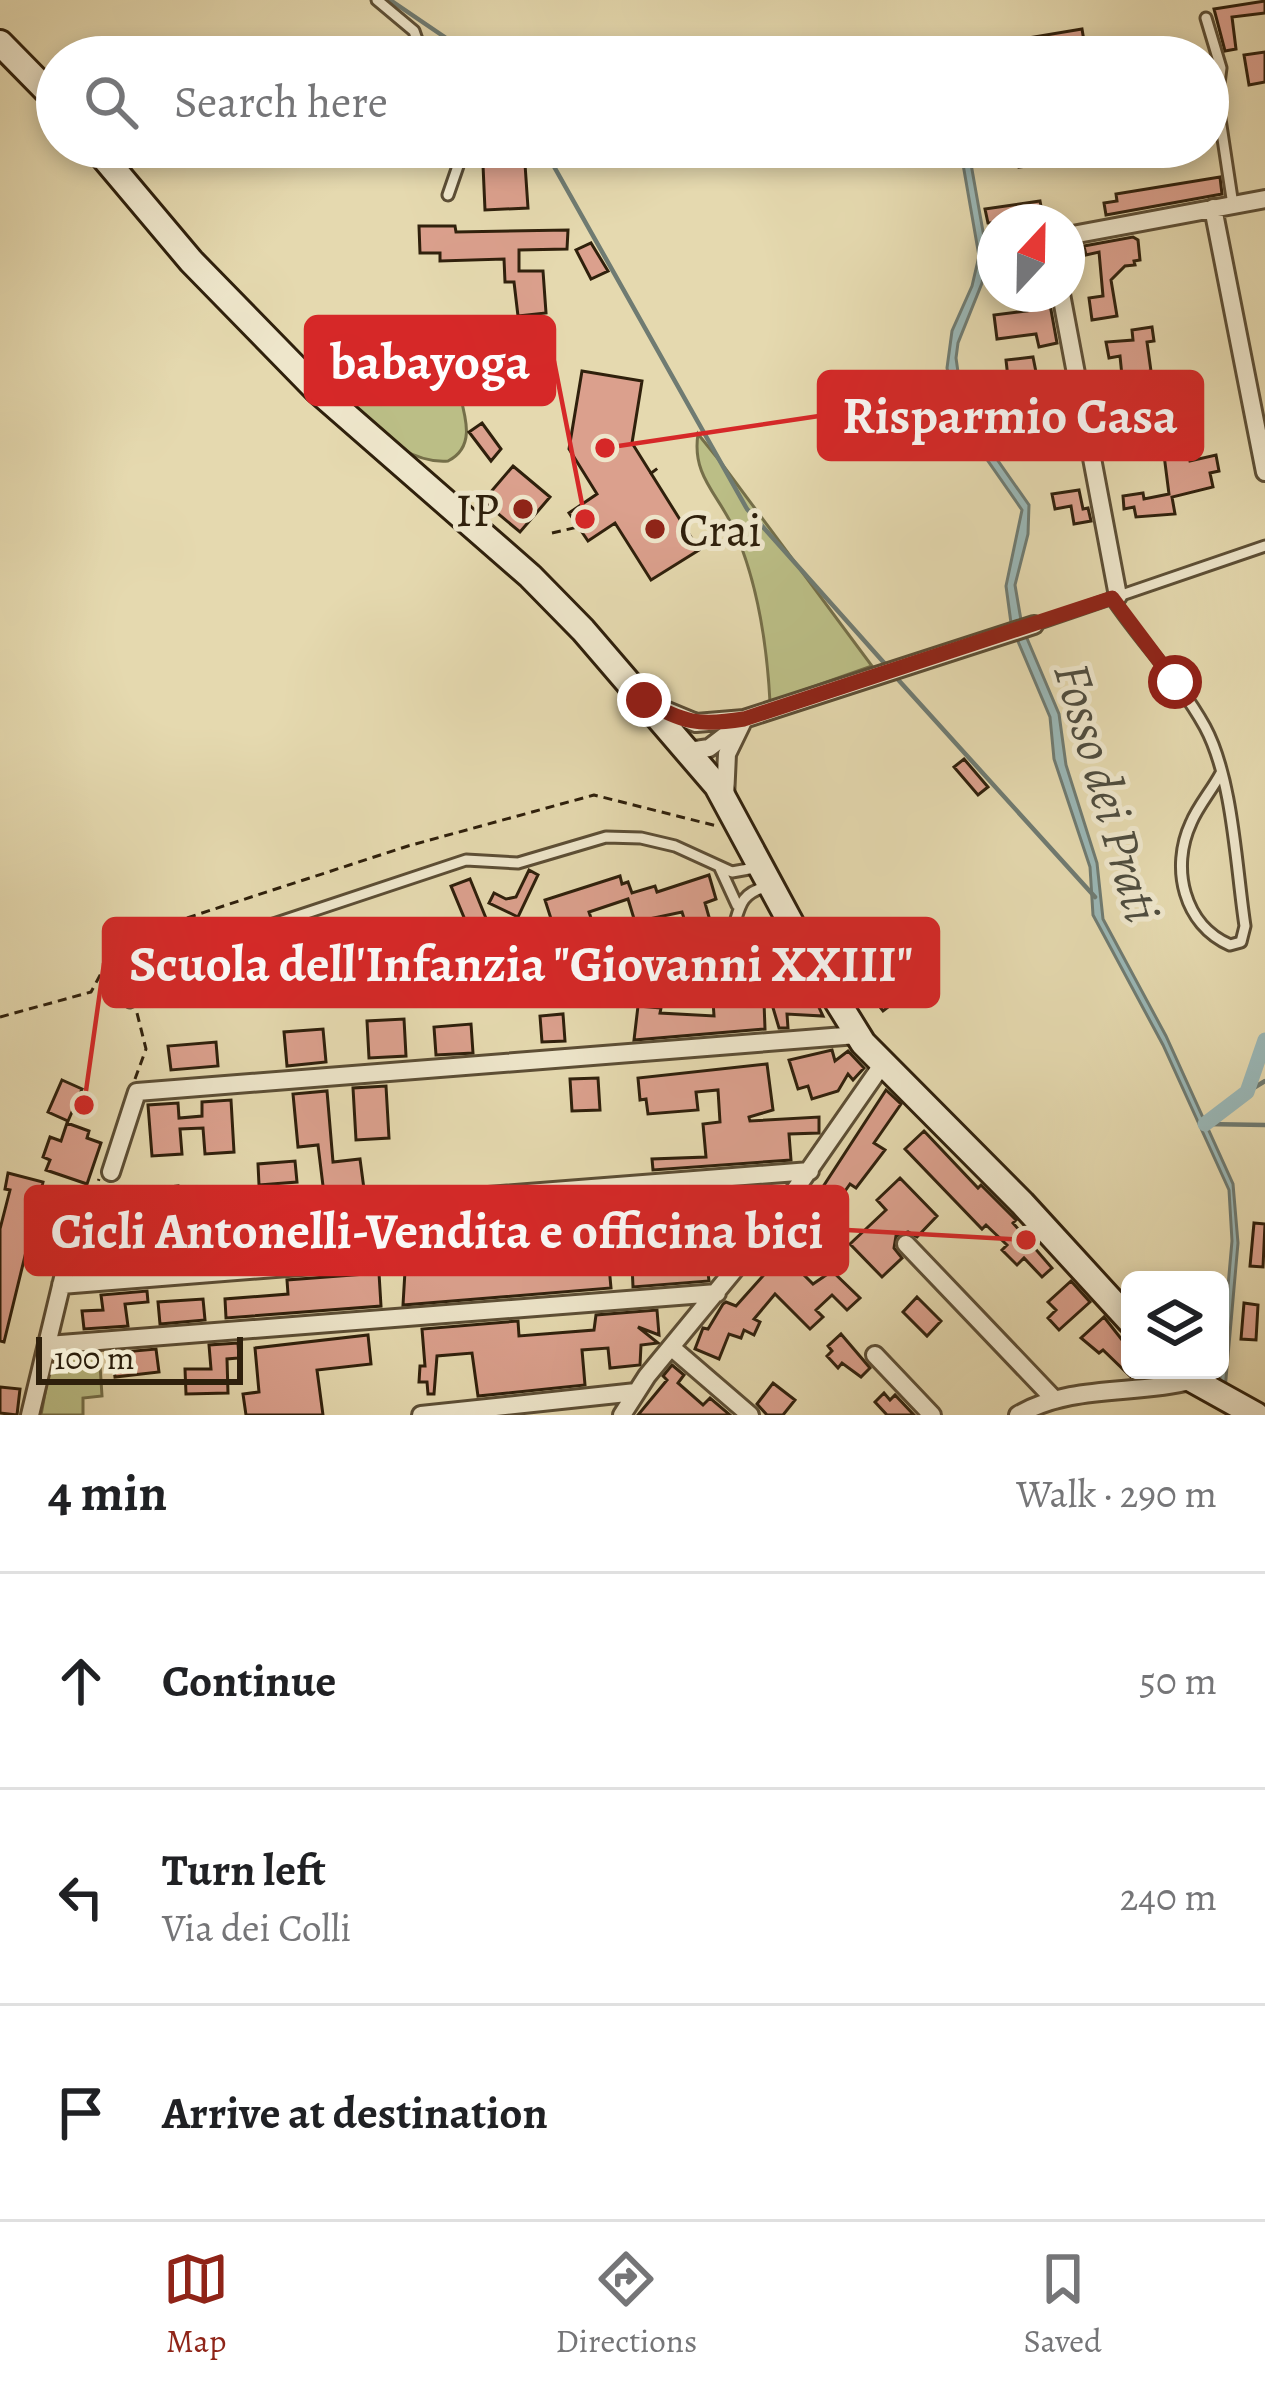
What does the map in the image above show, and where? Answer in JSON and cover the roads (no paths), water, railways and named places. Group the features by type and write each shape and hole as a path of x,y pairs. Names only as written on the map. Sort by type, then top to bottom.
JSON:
{"street":[{"path":"0,43 36,80"},
{"path":"112,168 190,261 364,435 548,593 689,751 725,798 857,1035 1121,1311"},
{"path":"1085,233 1265,199"},
{"path":"1213,208 1265,472"},
{"path":"1064,312 1115,597"},
{"path":"644,700 689,722 744,719 1034,625"},
{"path":"689,751 717,745 744,719"},
{"path":"725,798 727,754 744,719"},
{"path":"110,1172 137,1092 857,1035"},
{"path":"622,1415 768,1229 882,1065"},
{"path":"30,1415 75,1228 809,1171"},
{"path":"62,1286 768,1229"},
{"path":"906,1244 1055,1400"},
{"path":"48,1345 717,1294"},
{"path":"671,1347 749,1415"},
{"path":"875,1355 932,1415"},
{"path":"1018,1415 1055,1400 1106,1390 1200,1386 1256,1415"},
{"path":"421,1415 636,1392"}],"lane":[{"path":"377,0 416,36"},
{"path":"1206,18 1211,36"},
{"path":"448,195 457,168"},
{"path":"1227,168 1233,205"},
{"path":"1034,625 1265,546"},
{"path":"1115,597 1206,729 1221,773 1245,926 1240,942 1230,945 1198,925 1180,873 1191,821 1221,773"},
{"path":"130,1002 150,969 177,956 466,860 518,862 606,837 641,838 676,846 720,868 766,876"},
{"path":"720,868 737,905"},
{"path":"602,926 615,950 628,957 712,950 730,937 737,905 766,876"}],"water":[{"path":"964,168 972,168 978,204 977,245"},
{"path":"977,265 977,296 956,358 961,393 980,435 1029,505 1028,534 1015,585 1021,620 1011,623 1006,586 1022,510 972,438 947,368 952,331"},
{"path":"1026,636 1059,714 1066,765 1097,863 1103,919 1166,1036 1233,1184 1238,1243 1229,1345 1229,1190 1163,1045 1093,915 1090,867 1054,759 1050,717 1017,639"}],"waterway":[{"path":"390,0 443,36"},
{"path":"555,168 747,509 886,665"},
{"name":"Fosso dei Prati","path":"893,674 1095,897"},
{"path":"1205,1124 1247,1092 1265,1040"},
{"path":"1247,1092 1265,1081"},
{"path":"1205,1124 1265,1125"}],"place":[{"name":"Risparmio Casa","path":"605,448"},
{"name":"IP","path":"523,509"},
{"name":"babayoga","path":"585,519"},
{"name":"Crai","path":"655,529"},
{"name":"Scuola dell'Infanzia \"Giovanni XXIII\"","path":"84,1105"},
{"name":"Cicli Antonelli-Vendita e officina bici","path":"1026,1240"}]}
